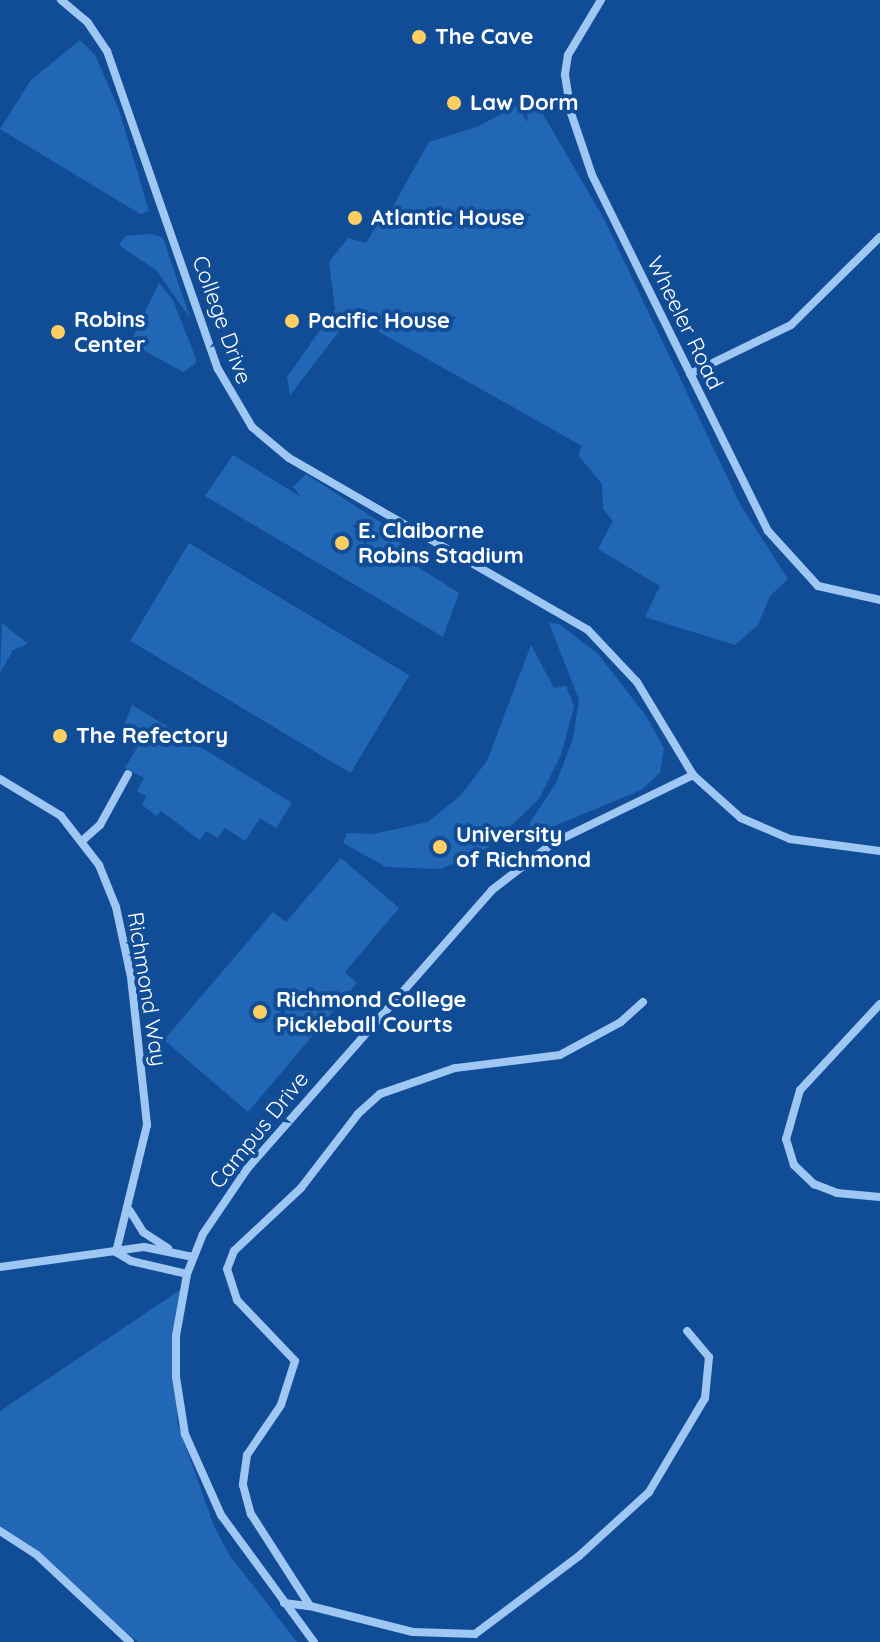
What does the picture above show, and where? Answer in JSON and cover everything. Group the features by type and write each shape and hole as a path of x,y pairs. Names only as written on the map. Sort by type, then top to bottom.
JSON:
{"street":[{"name":"College Drive","path":"61,0 88,23 107,51 218,369 252,427 289,458 588,630 637,682 693,775 741,818 775,835 880,851"},
{"name":"Wheeler Road","path":"601,0 568,55 565,75 571,113 592,175 753,503 786,556 818,586 880,600"},
{"path":"690,374 791,325 880,237"},
{"path":"82,841 100,825 128,774"},
{"name":"Campus Drive","path":"314,1642 206,1490 185,1434 175,1357 187,1274 193,1257 247,1169 492,890 553,843 693,775"},
{"name":"Richmond Way","path":"0,779 42,801 82,841 108,882 132,983 147,1125 130,1211 116,1252"},
{"path":"310,1606 259,1530 243,1485 247,1455 281,1405 295,1361 237,1300 229,1283 229,1260 247,1236 301,1188 358,1114 380,1094 455,1068 560,1055 621,1022 643,1002"},
{"path":"880,1004 800,1090 786,1139 794,1165 814,1184 837,1193 880,1197"},
{"path":"130,1211 143,1232 174,1251"},
{"path":"0,1267 144,1247 193,1257"},
{"path":"116,1252 131,1261 187,1274"},
{"path":"284,1603 310,1606 438,1636 475,1634 506,1615 649,1492 705,1398 709,1357 687,1331"},
{"path":"0,1531 37,1555 130,1642"}],"shaded area":[{"path":"80,40 95,55 119,110 149,211 140,214 0,129 31,80"},
{"path":"533,97 604,219 741,506 788,579 770,596 758,625 735,645 645,617 660,586 598,549 613,521 603,509 602,484 578,455 582,446 351,316 290,395 287,377 335,309 329,262 348,238 366,243 379,222 372,214 392,208 429,142 479,126"},
{"path":"152,234 163,238 190,318 157,271 119,245 125,236"},
{"path":"159,283 173,300 195,356 196,363 183,372 129,342 131,338 137,341 133,337"},
{"name":"E. Claiborne Robins Stadium","path":"233,455 301,497 293,487 306,474 397,533 394,539 407,547 402,557 459,593 443,637 205,496"},
{"path":"189,543 409,675 351,773 130,641"},
{"path":"2,623 28,644 13,650 0,673"},
{"path":"549,623 559,624 598,654 646,716 664,748 660,773 641,790 535,834 529,824 556,783 573,739 579,700"},
{"path":"531,645 554,688 566,686 574,706 561,755 539,799 489,847 441,869 386,867 343,843 347,833 373,834 428,822 460,796 487,761"},
{"path":"132,705 292,803 276,828 260,818 245,841 225,828 218,838 206,831 200,840 161,811 157,816 142,805 146,796 137,791 144,778 125,768 138,746 121,734"},
{"name":"Richmond College Pickleball Courts","path":"341,858 399,908 345,972 357,983 248,1112 164,1040 273,912 286,922"},
{"path":"180,1290 177,1422 214,1526 230,1556 297,1642 138,1642 0,1527 0,1411"}],"place":[{"name":"The Cave","path":"419,37"},
{"name":"Law Dorm","path":"454,103"},
{"name":"Atlantic House","path":"355,218"},
{"name":"Pacific House","path":"292,321"},
{"name":"Robins Center","path":"58,332"},
{"name":"E. Claiborne Robins Stadium","path":"342,543"},
{"name":"The Refectory","path":"60,736"},
{"name":"University of Richmond","path":"440,847"},
{"name":"Richmond College Pickleball Courts","path":"260,1012"}]}
